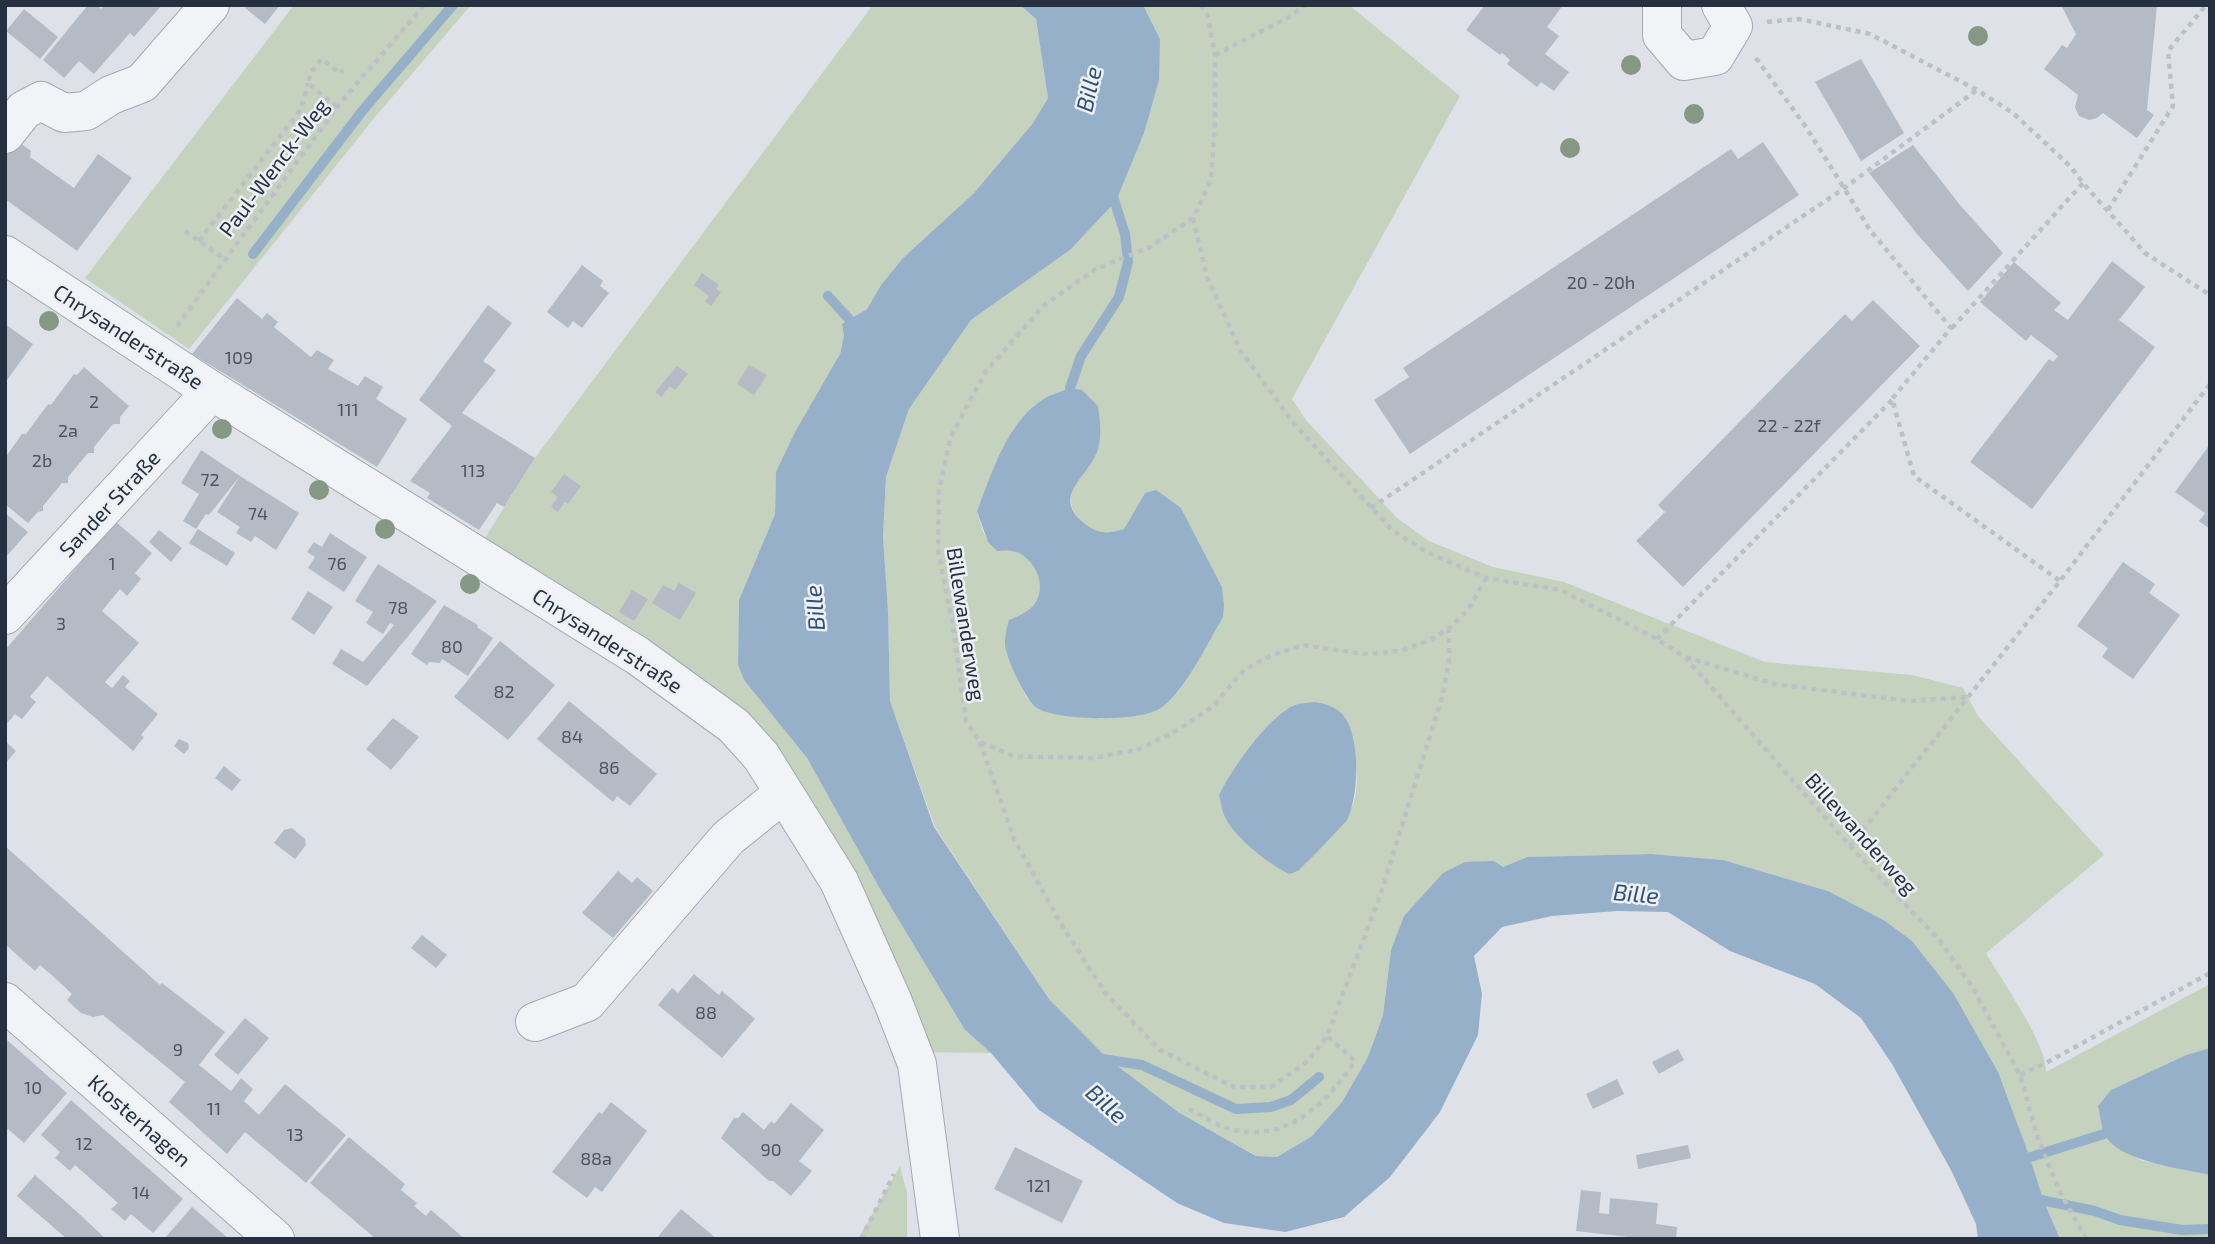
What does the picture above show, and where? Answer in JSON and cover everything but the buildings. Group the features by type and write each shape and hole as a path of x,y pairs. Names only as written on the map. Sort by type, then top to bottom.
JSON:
{"street":[{"path":"5,134 24,110 41,101 64,113 86,111 111,95 142,83 211,5"},
{"path":"1662,5 1662,35 1684,61 1715,56 1727,16"},
{"name":"Chrysanderstraße","path":"5,255 212,391 638,656 734,726 761,757 839,881 917,1064 940,1239"},
{"name":"Sander Straße","path":"5,615 212,391"},
{"path":"535,1022 587,1002 728,838 784,793"},
{"name":"Klosterhagen","path":"5,1002 275,1239"}],"path":[{"name":"Paul-Wenck-Weg","path":"156,355 337,107 424,5"},
{"path":"1193,218 1210,180 1215,122 1214,55 1208,16 1201,5"},
{"path":"1214,55 1291,16 1305,5"},
{"path":"2108,210 2172,106 2168,51 2206,5"},
{"path":"1727,16 1799,19 1870,34 1977,90 2013,113 2071,167 2145,253 2210,295"},
{"path":"1727,16 1806,127 1870,230 1951,328"},
{"path":"199,241 301,109 311,72 322,59 340,74 343,70"},
{"path":"308,83 337,107"},
{"path":"1371,508 1843,189 1977,90"},
{"path":"1657,639 1892,399 1951,328 2083,183"},
{"name":"Billewanderweg","path":"1448,628 1449,661 1443,694 1380,896 1327,1036 1308,1061 1271,1087 1234,1087 1160,1050 1106,993 1061,924 1014,839 980,742 966,720 953,626 938,550 939,489 951,436 986,371 1044,305 1096,269 1150,247 1193,218 1207,277 1240,350 1295,425 1392,531 1429,553 1486,578 1561,590 1657,639 1685,657 1850,846 1940,941 1971,985 2020,1074 2037,1135 2060,1194 2086,1237"},
{"path":"185,231 225,259"},
{"path":"1850,846 2060,581 2210,384"},
{"path":"1892,399 1914,476 2060,581"},
{"path":"980,742 1013,756 1092,758 1136,750 1178,730 1213,706 1244,670 1270,656 1302,645 1365,654 1401,651 1430,640 1468,610 1486,578"},
{"path":"1685,657 1774,684 1909,701 1968,697"},
{"path":"2020,1074 2046,1063 2210,973"},
{"path":"1189,1109 1233,1130 1272,1132 1311,1112 1337,1088 1355,1061 1327,1036"},
{"path":"2086,1237 2094,1239"}],"green space":[{"path":"294,5 471,5 375,117 189,349 85,278"},
{"path":"873,5 1020,5 1036,19 1048,98 1033,123 974,193 903,258 881,285 867,309 857,316 849,328 840,354 776,472 775,514 739,600 738,665 744,680 807,758 880,889 965,1030 991,1053 912,1052 761,757 475,554 535,458"},
{"path":"1143,5 1349,5 1460,96 1292,399 1306,420 1397,518 1429,541 1493,567 1564,582 1765,662 1912,675 1963,688 1978,716 2104,855 1986,953 2031,1029 2044,1059 2046,1072 2210,984 2210,1048 2186,1055 2111,1090 2098,1106 2104,1134 2122,1149 2140,1160 2210,1175 2210,1239 2060,1239 2030,1158 1828,891 1723,860 1651,854 1527,857 1503,867 1391,950 1383,1015 1368,1057 1342,1102 1312,1136 1277,1157 1257,1156 1178,1112 1107,1058 1049,999 935,827 890,701 883,537 886,477 909,409 971,320 1070,250 1160,39","holes":["1070,388 1097,453 1073,490 1071,499 1078,517 1101,532 1124,529 1145,493 1181,508 1222,587 1224,604 1180,689 1102,719 1038,708 1026,697 1009,660 1009,620 1033,606 1039,592 1038,576 1026,557 1014,551 996,550 988,542 977,510 999,456 1063,391","1344,717 1355,759 1357,781 1354,802 1300,870"]},
{"path":"900,1166 907,1193 907,1239 858,1239"}],"water":[{"name":"Bille","path":"1020,5 1143,5 1160,39 1159,80 1144,133 1116,201 1070,250 971,320 909,409 886,477 883,537 890,701 934,827 1049,999 1107,1058 1178,1112 1256,1156 1277,1157 1312,1136 1342,1102 1368,1057 1383,1015 1391,950 1404,916 1443,873 1465,862 1494,861 1503,867 1527,857 1651,854 1723,860 1828,891 1885,921 1912,941 1953,993 1998,1072 2060,1239 1978,1239 1976,1224 1952,1172 1892,1064 1861,1018 1815,984 1730,951 1668,912 1617,911 1552,916 1502,927 1474,956 1482,994 1478,1035 1440,1112 1390,1177 1344,1217 1285,1232 1224,1223 1177,1203 1039,1110 991,1053 965,1030 880,889 807,758 744,680 738,665 739,600 775,514 776,472 795,432 840,354 844,336 842,324 867,309 881,285 903,258 974,193 1033,123 1048,98 1036,19"},
{"path":"1070,388 1082,390 1098,406 1100,428 1094,459 1071,496 1071,506 1076,515 1097,531 1124,529 1145,493 1156,490 1181,508 1222,587 1223,617 1202,653 1186,680 1168,702 1148,713 1098,718 1062,715 1037,708 1022,687 1006,648 1005,637 1009,620 1033,606 1040,584 1026,557 1014,551 997,551 988,542 977,511 996,462 1012,431 1035,406 1049,396"},
{"path":"1314,702 1337,709 1349,725 1355,752 1354,797 1347,820 1298,871 1289,874 1272,864 1236,833 1225,817 1219,795 1242,757 1276,718 1298,704"},
{"path":"2210,1048 2210,1175 2151,1162 2122,1151 2111,1143 2104,1133 2098,1106 2111,1090 2186,1055"}],"waterway":[{"path":"253,254 363,110 453,5"},
{"path":"1070,388 1081,356 1119,297 1128,262 1125,234 1111,190"},
{"path":"828,296 849,319"},
{"path":"1096,1058 1142,1065 1236,1109 1271,1107 1291,1100 1319,1077"},
{"path":"2018,1161 2104,1134 2112,1124"},
{"path":"2031,1198 2095,1211 2120,1220 2182,1230 2210,1229"}]}
